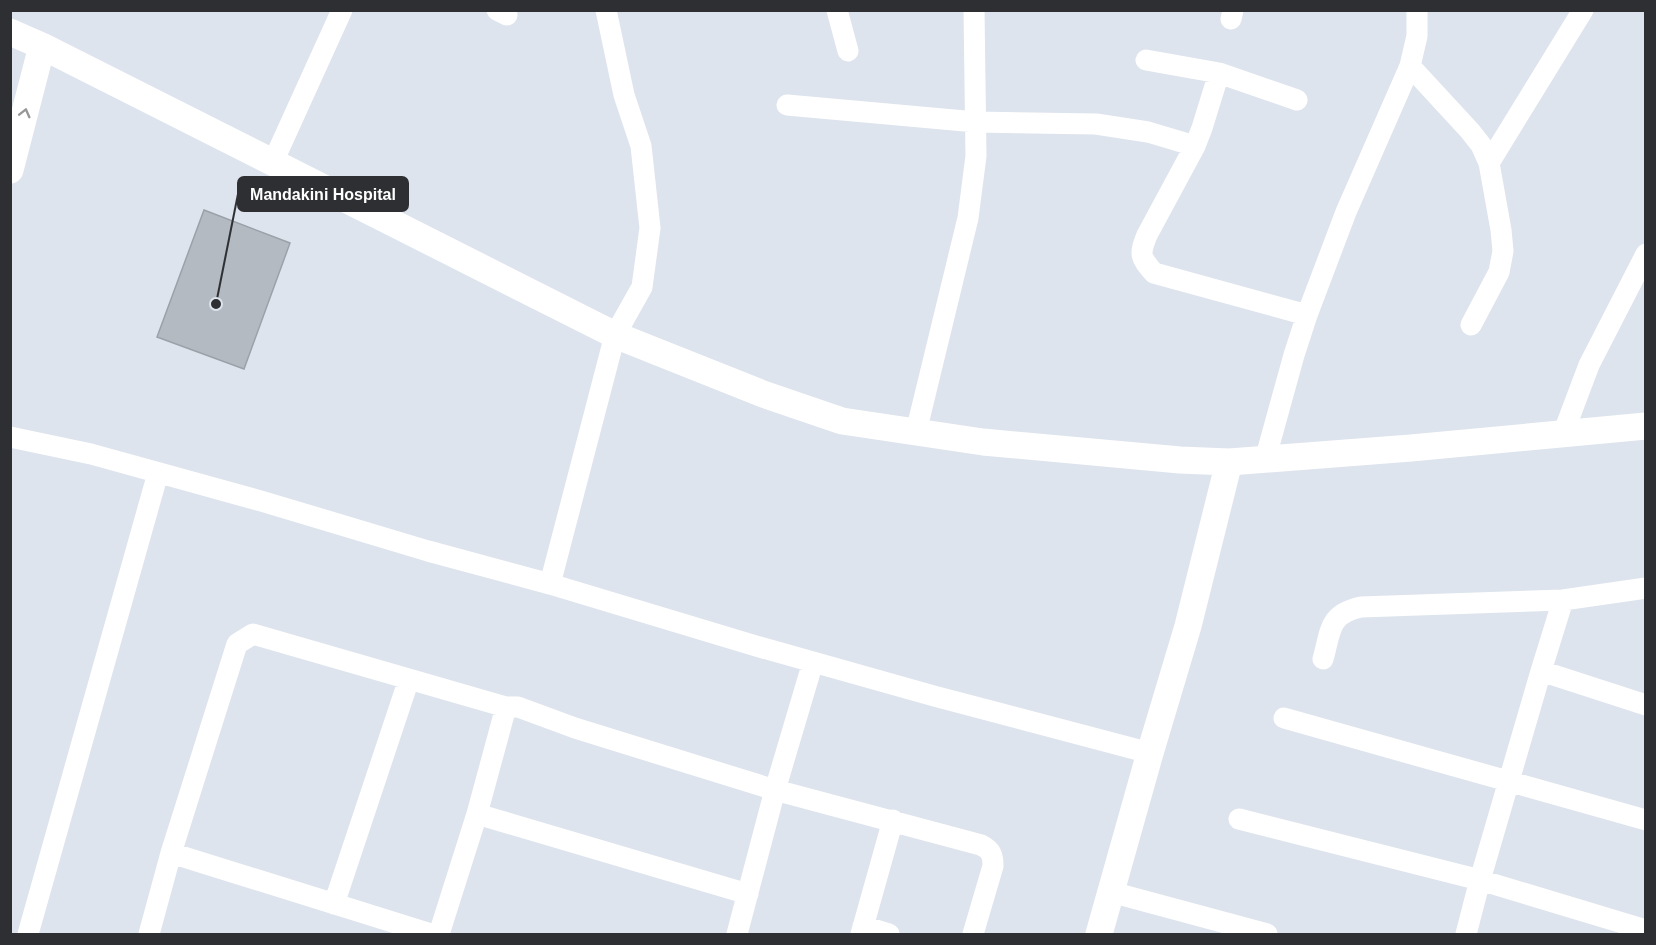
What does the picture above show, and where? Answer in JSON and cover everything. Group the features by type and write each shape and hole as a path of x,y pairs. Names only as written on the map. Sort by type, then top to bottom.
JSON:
{"street":[{"path":"273,162 342,10"},
{"path":"550,584 615,335 642,287 650,228 641,146 624,95 606,10"},
{"path":"837,10 848,51"},
{"path":"916,432 968,218 976,156 974,10"},
{"path":"1265,460 1293,355 1307,315 1346,212 1410,66 1418,36 1417,10"},
{"path":"1489,163 1584,10"},
{"path":"10,32 42,46 615,335 763,394 842,421 983,442 1180,460 1230,462 1646,426"},
{"path":"10,170 42,46"},
{"path":"1146,60 1220,73 1297,100"},
{"path":"1410,66 1470,131 1481,145 1489,163 1503,252 1499,272 1471,325"},
{"path":"1220,73 1195,146 1141,250 1145,262 1154,273 1307,315"},
{"path":"787,105 976,122 1096,124 1148,132 1195,146"},
{"path":"1563,434 1589,365 1646,254"},
{"path":"10,437 91,454 261,501 756,646 1150,753"},
{"path":"1099,934 1188,627 1230,462"},
{"path":"28,934 158,473"},
{"path":"1323,659 1334,621 1350,609 1563,600 1646,588"},
{"path":"1466,934 1563,600"},
{"path":"149,934 171,853 237,644 253,634 506,707 518,707 575,728 775,789 981,845 989,849 993,857 993,866 973,934"},
{"path":"737,934 775,789 813,662"},
{"path":"1541,671 1646,705"},
{"path":"334,904 409,679"},
{"path":"439,934 477,814 506,707"},
{"path":"1284,718 1646,820"},
{"path":"477,814 748,894"},
{"path":"1239,819 1480,880 1646,930"},
{"path":"889,934 862,930 893,820"},
{"path":"171,853 431,934"},
{"path":"1111,892 1267,934"}],"building":[{"path":"204,210 290,243 244,369 157,337"}],"place":[{"name":"Mandakini Hospital","path":"216,304"}]}
